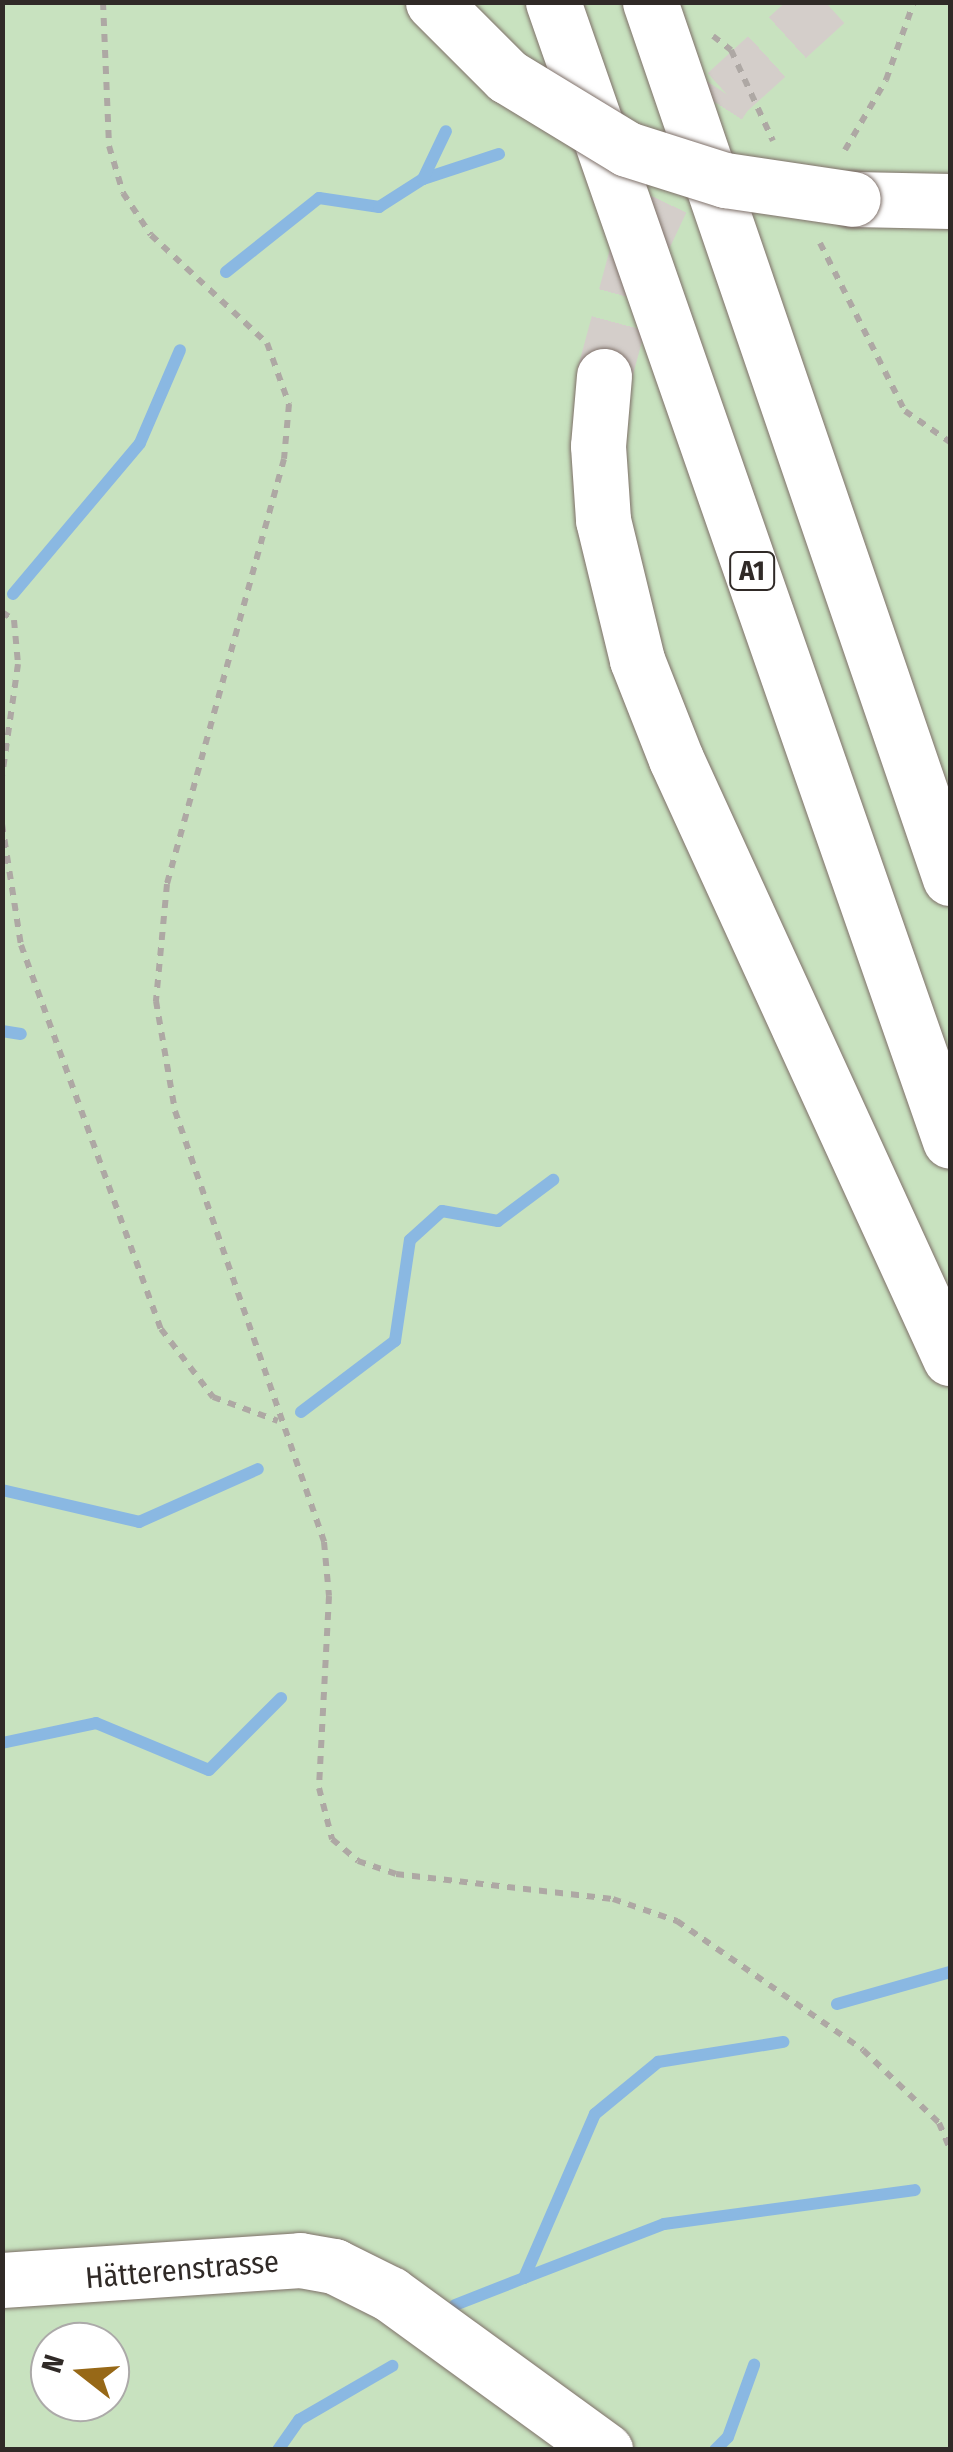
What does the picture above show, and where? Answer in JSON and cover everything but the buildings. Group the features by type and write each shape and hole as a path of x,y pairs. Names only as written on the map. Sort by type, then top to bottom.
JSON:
{"main road":[{"path":"434,2 507,76 628,149 725,180 835,194 950,201"},
{"name":"A1","path":"554,2 950,1141"},
{"path":"650,2 950,878"},
{"path":"604,376 598,446 603,520 637,660 676,759 950,1358"},
{"name":"Hätterenstrasse","path":"2,2280 142,2275 281,2261 334,2266 390,2294 605,2450"}],"path":[{"path":"103,2 109,146 122,193 151,235 267,343 290,404 284,459 167,884 156,1001 176,1111 324,1542 330,1596 319,1788 332,1839 358,1860 396,1874 613,1899 677,1920 863,2050 926,2108 950,2149"},
{"path":"914,2 886,80 835,194 904,411 950,442"},
{"path":"730,50 780,157"},
{"path":"2,612 14,620 18,664 2,776"},
{"path":"2,824 21,944 161,1329 213,1396 280,1421"}],"green space":[{"path":"3,3 950,3 950,2449 3,2450"}],"waterway":[{"path":"226,272 319,198 379,207 423,179 446,131"},
{"path":"423,179 499,154"},
{"path":"13,594 140,443 180,350"},
{"path":"2,1031 21,1034"},
{"path":"301,1412 395,1341 410,1240 442,1211 498,1221 553,1180"},
{"path":"2,1490 139,1522 258,1469"},
{"path":"2,1743 96,1723 209,1770 281,1698"},
{"path":"837,2004 950,1972"},
{"path":"455,2305 524,2278 595,2114 658,2062 783,2042"},
{"path":"524,2278 664,2224 915,2190"},
{"path":"715,2450 728,2437 754,2365"},
{"path":"278,2450 299,2420 392,2366"}],"tunnel":[{"path":"604,376 638,250 674,174 726,93 826,2"}]}
